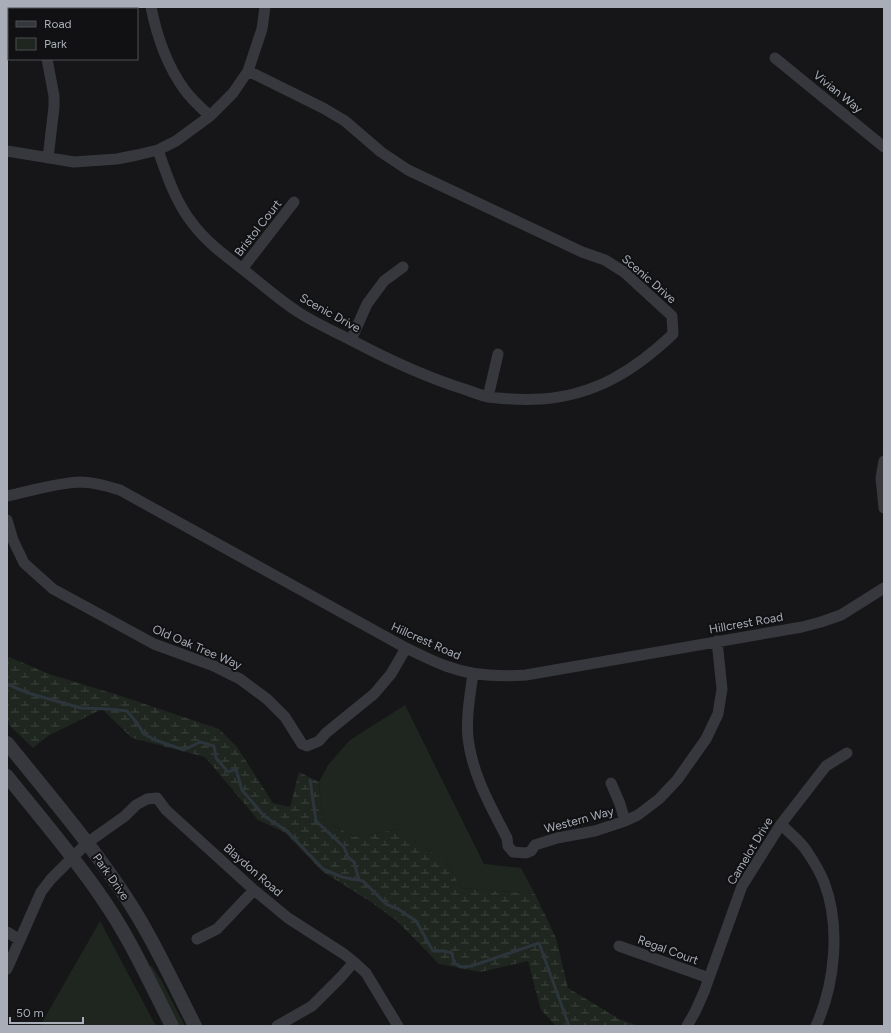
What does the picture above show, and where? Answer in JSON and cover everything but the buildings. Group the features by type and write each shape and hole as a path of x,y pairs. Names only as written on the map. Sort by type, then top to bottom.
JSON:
{"street":[{"path":"151,7 161,47 171,70 185,91 210,116"},
{"path":"7,151 74,162 137,156 158,150 176,142 210,116 233,92 248,71 262,29 265,7"},
{"name":"Vivian Way","path":"775,58 884,147"},
{"path":"47,60 54,96 48,158"},
{"name":"Scenic Drive","path":"158,150 167,177 178,200 193,225 211,243 242,269 296,311 323,327 378,355 441,382 488,397 542,399 575,394 603,385 634,367 653,353 673,334 672,316 624,272 605,260 582,252 408,170 381,152 345,121 323,108 248,71"},
{"name":"Bristol Court","path":"242,269 294,202"},
{"path":"351,340 366,304 384,281 403,267"},
{"path":"488,397 498,354"},
{"path":"884,461 881,478 884,508"},
{"name":"Hillcrest Road","path":"7,496 80,482 94,483 120,490 406,648 446,667 473,674 492,676 526,675 796,628 822,622 841,615 884,588"},
{"name":"Old Oak Tree Way","path":"7,520 13,540 24,563 53,589 154,644 214,666 240,679 267,698 285,717 302,744 307,746 319,741 326,733 374,694 391,674 406,648"},
{"name":"Western Way","path":"473,674 468,708 468,740 472,756 483,790 507,838 508,846 513,852 526,853 531,851 535,845 557,838 595,831 625,821 650,807 668,791 685,770 706,739 718,714 722,689 717,641"},
{"name":"Park Drive","path":"7,743 80,850 103,899 172,1026"},
{"name":"Camelot Drive","path":"687,1026 695,1012 742,886 781,824 826,766 846,753"},
{"name":"Park Drive","path":"7,776 120,888 138,917 195,1026"},
{"path":"610,783 620,804 625,821"},
{"name":"Blaydon Road","path":"80,850 141,802 147,799 157,798 166,810 254,890 288,918 344,954 366,973 398,1026"},
{"path":"781,824 807,851 824,882 834,921 833,960 825,1003 816,1026"},
{"path":"7,969 41,892 80,850"},
{"path":"197,939 217,929 254,890"},
{"path":"7,932 20,940"},
{"name":"Regal Court","path":"619,946 708,978"},
{"path":"277,1026 312,1006 354,962"}],"green space":[{"path":"9,657 49,674 118,695 219,729 237,747 273,803 290,807 299,772 319,782 322,820 356,837 398,829 446,862 461,888 535,894 556,938 568,988 619,1019 639,1026 556,1026 541,1010 528,961 480,972 439,964 397,921 371,902 322,871 284,832 258,820 205,757 132,738 102,709 48,736 33,748 9,725 7,715 7,658"},
{"path":"405,705 484,864 521,868 535,894 461,888 446,862 398,829 356,837 322,820 319,782 328,765 350,740"},
{"path":"100,921 156,1026 40,1026"},
{"path":"152,966 185,1026 178,1026 148,968"}],"waterway":[{"path":"7,684 28,693 81,708 127,711 144,734 155,740 184,750 200,742 214,746 216,758 228,772 236,769 242,790 264,816 287,831 323,869 342,877 363,881 386,904 398,909 416,921 433,951 452,953 454,963 461,967 472,966 539,943 569,1026"},
{"path":"310,780 316,821 344,847 348,857 354,862 359,880"}]}
